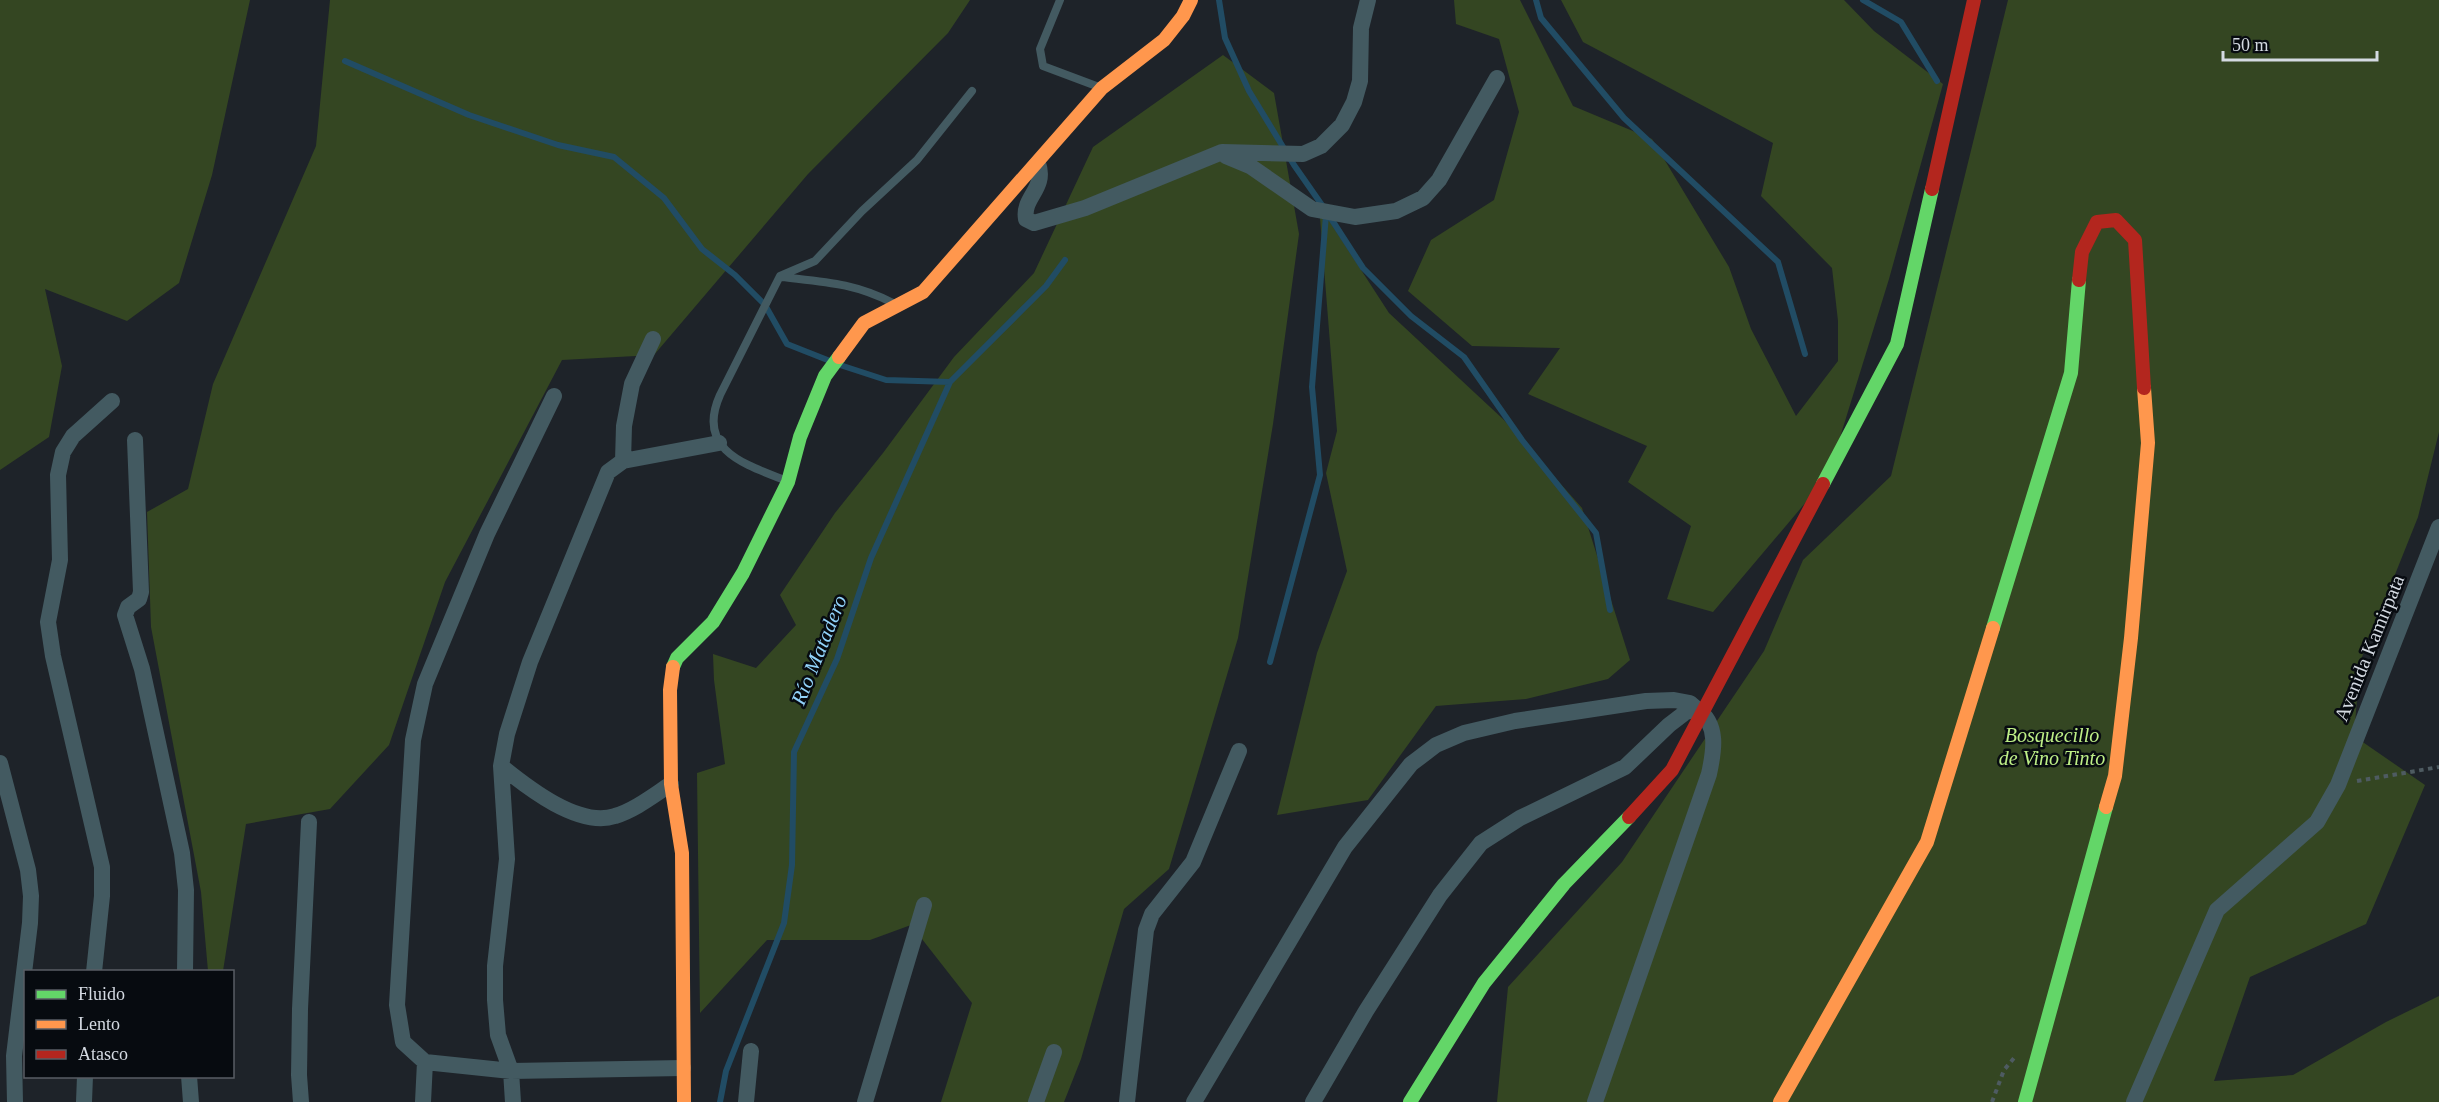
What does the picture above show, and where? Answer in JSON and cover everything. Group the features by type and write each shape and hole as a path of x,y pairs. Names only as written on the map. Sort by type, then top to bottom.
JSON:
{"street":[{"path":"684,1102 682,853 671,784 670,690 673,667 677,658 713,622 742,573 788,482 800,437 825,376 864,323 923,292 945,270 1102,88 1131,65 1158,49 1174,29 1191,0"},
{"path":"1038,163 1041,180 1025,210 1026,219 1034,223 1085,208 1219,153 1303,154 1321,146 1342,125 1354,102 1359,81 1361,28 1368,0"},
{"path":"1410,1102 1484,983 1564,884 1650,796 1672,770 1700,711 1897,344 1974,0"},
{"path":"1219,153 1250,166 1312,209 1355,217 1396,211 1423,198 1439,180 1497,78"},
{"path":"1780,1102 1927,842 2071,373 2082,252 2097,222 2116,220 2135,240 2148,443 2131,638 2115,776 2025,1102"},
{"path":"623,461 624,426 632,384 653,339"},
{"path":"554,396 487,534 425,684 413,740 397,1005 404,1042 425,1062 511,1071 683,1068"},
{"path":"94,970 102,896 102,867 53,656 48,622 60,560 58,475 63,452 73,436 112,401"},
{"path":"135,440 141,592 139,599 128,607 125,615 142,669 182,853 186,890 185,970"},
{"path":"513,1102 511,1071 498,1035 495,1000 495,966 507,859 501,766 507,734 530,662 608,472 623,461 719,443"},
{"name":"Avenida Kamirpata","path":"2134,1102 2217,910 2317,822 2338,785 2439,531"},
{"path":"1194,1102 1344,847 1412,764 1436,745 1464,733 1515,721 1646,701 1674,700 1690,703 1708,719 1713,735 1709,774 1595,1102"},
{"path":"1313,1102 1366,1011 1440,895 1481,843 1521,818 1625,767 1686,712 1700,711"},
{"path":"1127,1102 1146,930 1152,914 1193,862 1239,751"},
{"path":"0,763 28,870 31,897 24,970"},
{"path":"501,766 534,793 586,818 614,817 671,784"},
{"path":"302,1102 299,1075 300,1009 309,822"},
{"path":"865,1102 924,905"},
{"path":"15,1102 14,1056 24,973"},
{"path":"746,1102 751,1051"},
{"path":"1036,1102 1054,1052"},
{"path":"423,1102 425,1062"},
{"path":"84,1102 85,1078"},
{"path":"189,1078 191,1102"}],"lane":[{"path":"1060,0 1040,49 1043,66 1102,88"},
{"path":"788,482 736,460 719,443 714,409 780,276 815,261 823,254 862,211 917,160 972,91"},
{"path":"780,276 841,284 866,290 899,306"}],"path":[{"path":"2338,785 2439,767"}],"green space":[{"path":"0,0 250,0 212,175 179,283 127,321 45,289 62,366 49,437 0,470"},
{"path":"330,0 970,0 948,33 808,174 654,355 562,360 445,582 389,745 330,809 246,824 223,970 208,970 201,892 151,627 147,512 188,489 213,384 316,146"},
{"path":"1454,0 1520,0 1573,106 1652,139 1729,267 1751,329 1796,416 1838,361 1838,321 1832,268 1761,196 1773,143 1583,42 1561,0 1844,0 1874,31 1943,84 1889,279 1828,476 1713,612 1667,599 1691,526 1628,482 1647,446 1528,394 1560,348 1472,346 1408,291 1431,240 1494,200 1519,112 1499,39 1456,24"},
{"name":"Bosquecillo de Vino Tinto","path":"2008,0 2439,0 2439,432 2418,517 2360,662 2354,736 2425,785 2366,924 2250,977 2214,1081 2293,1075 2386,1022 2439,996 2439,1102 1497,1102 1508,987 1622,862 1764,651 1803,560 1891,476"},
{"path":"1223,55 1274,93 1299,234 1273,424 1238,638 1169,869 1124,909 1081,1059 1064,1102 941,1102 972,1003 911,925 870,940 767,940 700,1013 697,773 725,764 714,680 713,654 756,668 796,625 780,595 835,513 954,357 1034,273 1093,147"},
{"path":"1319,205 1389,313 1504,420 1582,508 1630,660 1608,679 1526,699 1436,706 1368,800 1277,815 1317,653 1347,571 1326,473 1337,431"}],"waterway":[{"path":"1219,0 1225,38 1249,91 1294,165 1324,208"},
{"path":"1536,0 1541,18 1624,118 1778,262 1805,354"},
{"path":"1863,0 1901,22 1937,81"},
{"path":"345,61 469,115 558,145 614,157 664,198 702,249 735,275 765,305 787,344 830,361"},
{"path":"1270,662 1320,475 1312,387 1326,215"},
{"path":"1330,217 1363,268 1411,316 1464,357 1522,440 1596,533 1610,610"},
{"name":"Río Matadero","path":"720,1102 726,1071 784,923 792,865 794,752 837,659 871,558 950,382 1046,286 1065,260"},
{"path":"840,365 886,380 950,382"}],"traffic: fast":[{"path":"1823,484 1897,344 1932,189"},
{"path":"1993,628 2071,373 2079,280"},
{"path":"673,667 677,658 713,622 743,573 788,482 800,437 825,376 839,357"},
{"path":"2025,1102 2106,807"},
{"path":"1410,1102 1484,983 1564,884 1629,817"}],"traffic: slow":[{"path":"839,357 864,323 923,292 1102,88 1164,40 1183,16 1191,0"},
{"path":"2106,807 2115,776 2131,638 2148,443 2144,388"},
{"path":"1780,1102 1927,842 1993,628"},
{"path":"673,667 670,690 671,784 682,853 684,1102"}],"traffic: jam":[{"path":"1932,189 1974,0"},
{"path":"2079,280 2082,252 2097,222 2116,220 2135,240 2144,388"},
{"path":"1629,817 1672,770 1823,484"}]}
